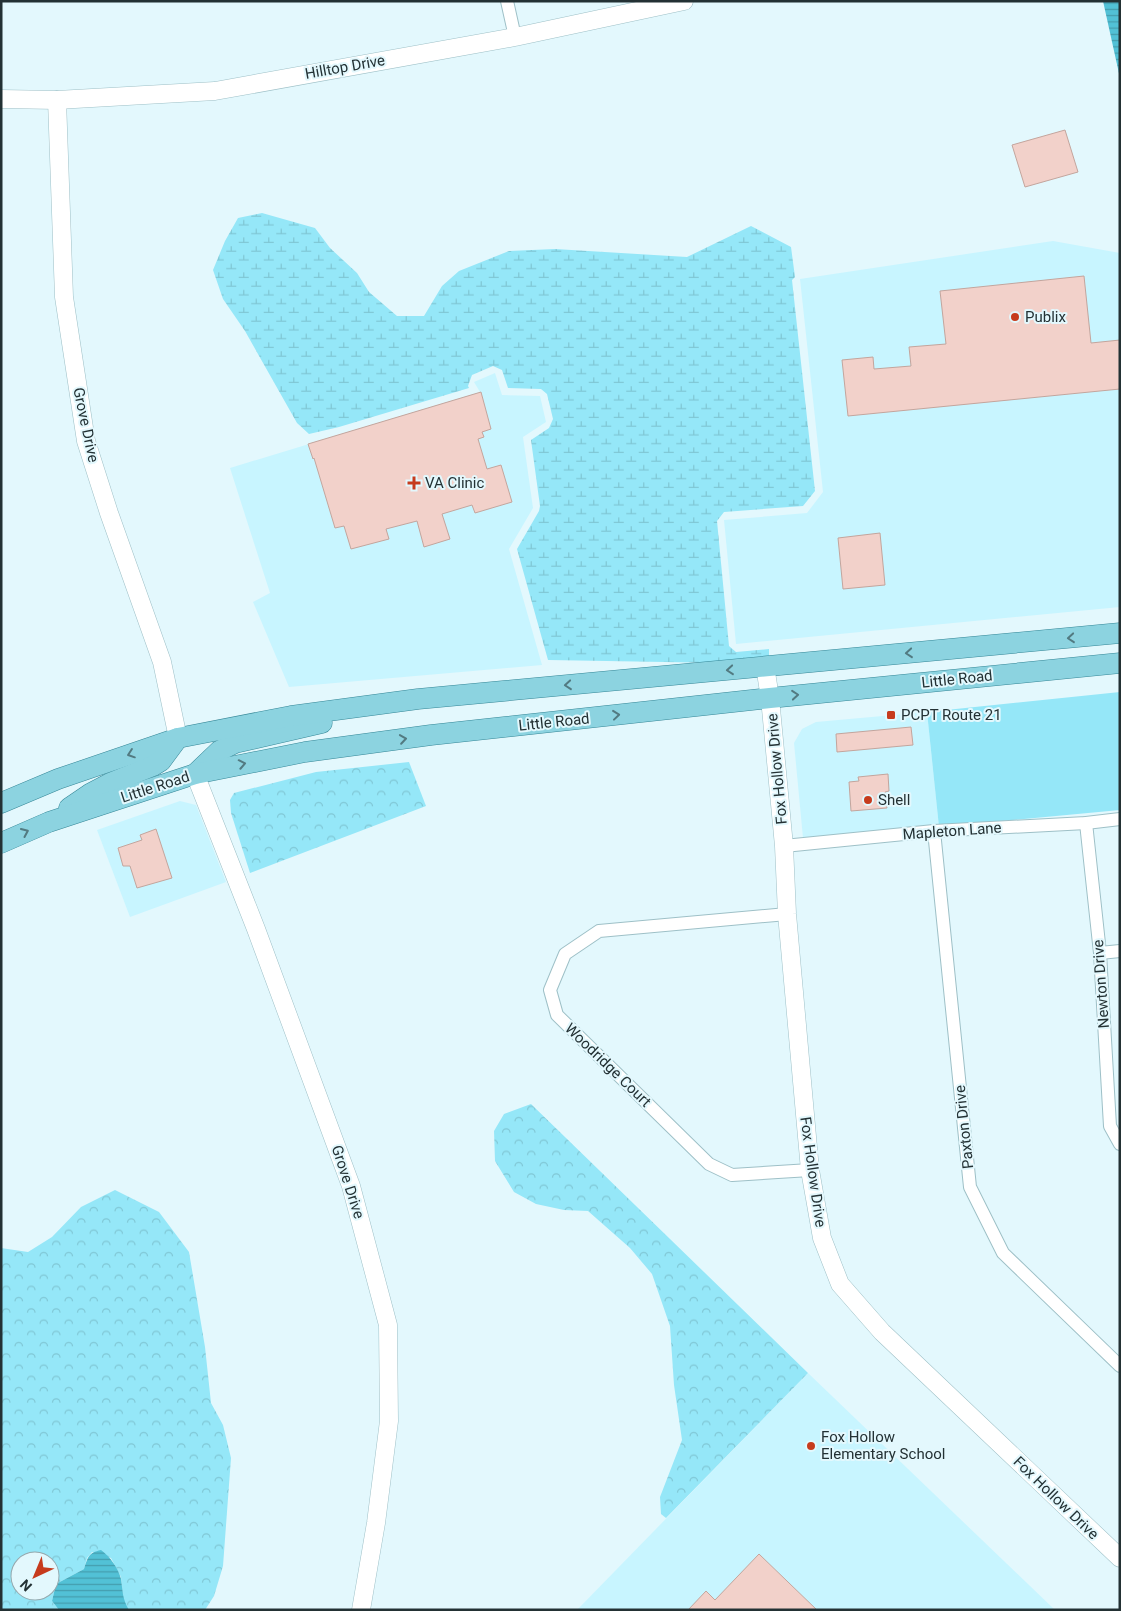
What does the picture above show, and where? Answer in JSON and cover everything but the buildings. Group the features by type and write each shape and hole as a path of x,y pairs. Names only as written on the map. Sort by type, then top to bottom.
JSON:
{"main road":[{"name":"Little Road","path":"1,803 58,779 178,738 291,716 418,699 1120,633"},
{"name":"Little Road","path":"1,843 49,822 194,774 305,752 412,738 770,698 1120,663"},
{"path":"194,774 219,751 235,743 329,720 355,707"},
{"path":"49,822 91,793 162,761 178,738"}],"street":[{"path":"507,1 514,36"},
{"name":"Hilltop Drive","path":"1,98 57,100 215,91 514,36 684,1"},
{"name":"Grove Drive","path":"57,100 64,297 86,441 109,513 162,662 178,738"},
{"name":"Fox Hollow Drive","path":"765,666 770,698 784,846 787,914 810,1170 822,1238 840,1284 882,1332 1120,1558"},
{"name":"Grove Drive","path":"194,774 256,929 352,1186 388,1325 389,1421 376,1523 361,1610"},
{"name":"Mapleton Lane","path":"784,846 934,831 1086,823 1120,819"},
{"name":"Newton Drive","path":"1086,823 1100,953 1110,1126 1120,1144"},
{"name":"Paxton Drive","path":"934,831 970,1186 1003,1253 1120,1366"},
{"name":"Woodridge Court","path":"787,914 599,930 565,954 550,990 557,1015 709,1164 732,1175 810,1170"},
{"path":"1100,953 1120,951"}],"shaded area":[{"path":"1103,1 1120,1 1120,78"},
{"path":"1053,241 1120,253 1120,607 736,644 724,520 807,513 823,492 800,279"},
{"path":"495,373 502,395 540,396 546,422 523,437 533,508 509,549 542,665 289,687 253,602 270,593 230,468 480,392 474,382"},
{"path":"927,712 939,827 803,838 794,743 802,729 816,722"},
{"path":"180,801 196,805 226,882 130,917 97,830"},
{"name":"Fox Hollow Elementary School","path":"808,1373 1055,1610 577,1610"},
{"path":"101,1550 116,1566 129,1610 59,1610 52,1601 60,1601 60,1582 84,1569 89,1556"}],"green space":[{"path":"262,213 315,228 330,248 357,273 369,292 397,316 424,316 442,286 459,271 509,251 555,249 687,257 751,226 791,247 795,277 792,280 815,491 803,506 724,512 717,521 729,646 736,652 769,649 769,658 723,663 548,660 517,549 540,506 531,440 549,428 553,419 547,394 541,389 508,388 502,370 493,366 472,375 469,388 339,427 309,434 297,423 245,331 223,299 213,270 225,241 238,218"},
{"path":"1120,692 1120,810 939,827 927,712"},
{"path":"409,762 426,806 250,873 231,813 230,800 234,793 316,772"},
{"path":"531,1104 808,1373 666,1518 661,1514 660,1497 682,1440 674,1385 670,1326 652,1274 630,1248 588,1211 564,1210 536,1204 514,1192 495,1161 494,1131 504,1114"},
{"path":"115,1190 159,1212 189,1252 205,1347 211,1403 223,1425 231,1458 223,1566 214,1596 205,1610 129,1610 123,1601 121,1577 111,1558 92,1552 87,1558 84,1569 60,1582 60,1551 10,1551 10,1601 52,1601 59,1610 1,1610 1,1248 28,1252 52,1237 81,1207"}],"place":[{"name":"Publix","path":"1015,317"},
{"name":"VA Clinic","path":"414,483"},
{"name":"PCPT Route 21","path":"891,715"},
{"name":"Shell","path":"868,800"},
{"name":"Fox Hollow Elementary School","path":"811,1446"}]}
